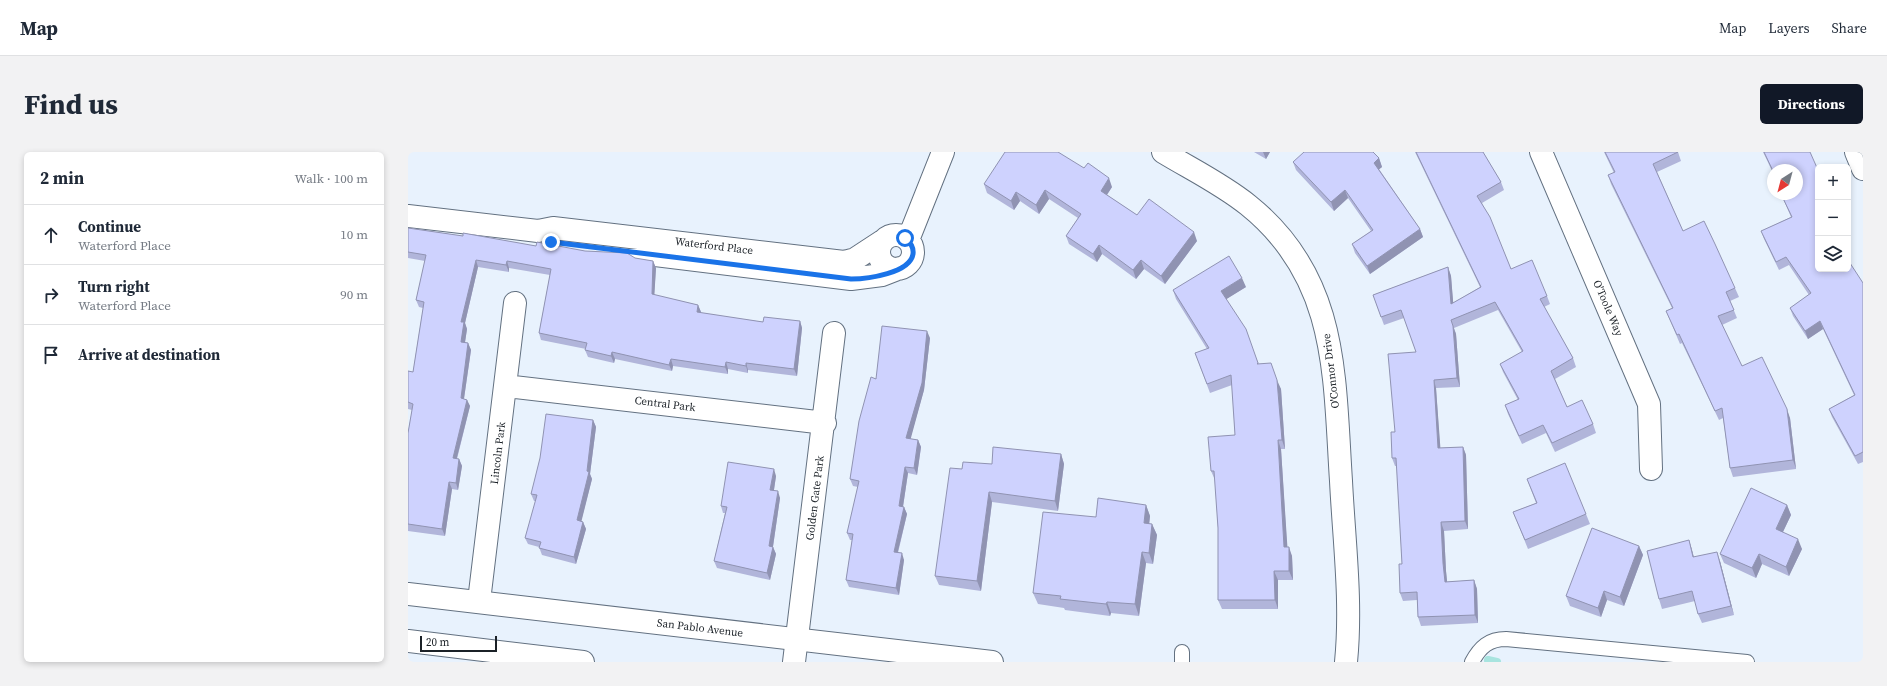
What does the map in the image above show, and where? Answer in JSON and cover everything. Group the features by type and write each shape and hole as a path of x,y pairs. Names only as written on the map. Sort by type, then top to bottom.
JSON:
{"street":[{"path":"908,240 943,152"},
{"name":"O'Connor Drive","path":"1163,152 1204,176 1248,205 1266,222 1283,240 1296,259 1308,280 1322,313 1329,339 1333,366 1337,423 1349,620 1346,662"},
{"name":"O'Toole Way","path":"1541,152 1649,404 1651,469"},
{"path":"1856,152 1863,168"},
{"name":"Waterford Place","path":"408,216 538,231 554,228 844,262 855,259 884,240 896,235 908,240 912,247 913,255 907,265 882,275 851,279 551,242 538,231"},
{"path":"884,240 880,247 881,260 891,268 900,268"},
{"name":"Lincoln Park","path":"479,602 515,304"},
{"name":"Golden Gate Park","path":"794,662 825,423 834,333"},
{"name":"Central Park","path":"506,386 825,423"},
{"name":"San Pablo Avenue","path":"408,594 992,662"},
{"path":"408,641 583,662"}],"lane":[{"path":"1472,662 1484,645 1492,641 1506,639 1747,662"}],"building":[{"path":"1005,152 1058,152 1084,168 1088,163 1109,178 1101,191 1137,215 1149,199 1194,232 1161,276 1141,260 1133,270 1099,245 1093,254 1066,236 1081,214 1045,190 1036,205 1016,192 1011,201 984,184"},
{"path":"1304,152 1373,152 1379,158 1374,163 1420,229 1367,266 1352,244 1373,230 1345,190 1331,202 1293,162"},
{"path":"1416,152 1483,152 1501,182 1477,196 1490,217 1511,269 1532,260 1547,296 1540,299 1573,358 1551,371 1567,407 1582,400 1593,424 1552,443 1543,425 1519,436 1505,405 1519,399 1500,364 1523,351 1495,302 1451,320 1453,326 1457,378 1434,380 1438,448 1463,447 1465,521 1441,522 1443,563 1445,582 1474,580 1475,615 1418,617 1417,592 1400,593 1399,564 1402,564 1396,458 1392,458 1391,432 1395,432 1388,354 1416,352 1401,310 1381,317 1373,295 1448,267 1451,304 1481,287"},
{"path":"1605,152 1678,152 1653,164 1683,231 1704,221 1715,244 1735,288 1726,292 1734,310 1718,316 1742,366 1762,357 1787,409 1793,460 1730,468 1722,408 1715,411 1679,334 1677,335 1666,311 1673,308 1608,175 1615,172"},
{"path":"1764,152 1810,152 1815,164 1815,272 1851,272 1851,265 1863,283 1863,452 1855,456 1829,409 1855,395 1820,321 1805,331 1790,308 1811,293 1786,257 1776,262 1761,231 1792,217 1784,200 1803,200 1803,164 1770,164"},
{"path":"408,228 463,236 463,233 536,246 537,242 585,251 627,253 635,258 653,261 652,294 698,305 697,312 763,322 764,317 800,321 794,369 746,363 746,366 726,362 725,367 671,359 669,365 612,352 611,356 585,350 587,343 539,333 551,269 507,261 506,265 476,260 461,322 464,322 461,342 468,343 461,398 467,400 453,458 459,459 456,483 449,482 442,529 408,524 408,433 413,404 408,402 408,371 413,372 424,302 416,300 426,255 408,252"},
{"path":"1229,256 1242,278 1221,291 1246,329 1258,363 1257,364 1271,363 1277,380 1282,440 1278,440 1284,547 1289,547 1289,571 1274,571 1275,600 1218,600 1218,528 1214,471 1211,471 1208,437 1235,435 1231,375 1207,384 1195,353 1209,348 1173,290"},
{"path":"882,326 927,331 922,383 906,438 918,440 914,468 905,467 899,506 904,507 894,552 902,553 896,588 846,580 853,534 847,533 859,481 850,479 859,421 871,377 876,379"},
{"path":"546,414 593,420 587,471 589,472 577,520 583,522 574,557 539,548 541,542 525,538 537,495 531,494 540,458"},
{"path":"993,447 1061,454 1055,501 989,492 977,581 935,576 950,468 962,469 963,462 992,464"},
{"path":"728,462 774,469 770,490 778,491 769,546 773,547 767,573 714,561 727,507 721,506"},
{"path":"1565,463 1586,514 1525,540 1513,512 1537,503 1527,479"},
{"path":"1751,488 1787,505 1776,529 1798,539 1786,567 1759,554 1752,568 1720,554"},
{"path":"1098,498 1146,505 1144,523 1152,524 1149,553 1142,552 1135,604 1107,602 1106,604 1060,599 1061,596 1033,593 1043,512 1096,517"},
{"path":"1592,528 1639,546 1620,597 1604,591 1598,608 1566,596"},
{"path":"1689,540 1693,557 1717,552 1731,606 1698,614 1692,591 1659,599 1647,551"}],"waterway":[{"path":"1488,660 1497,662"}],"route":[{"path":"551,242 858,279 882,275 907,265 913,255 913,251 911,244 905,238"}]}
